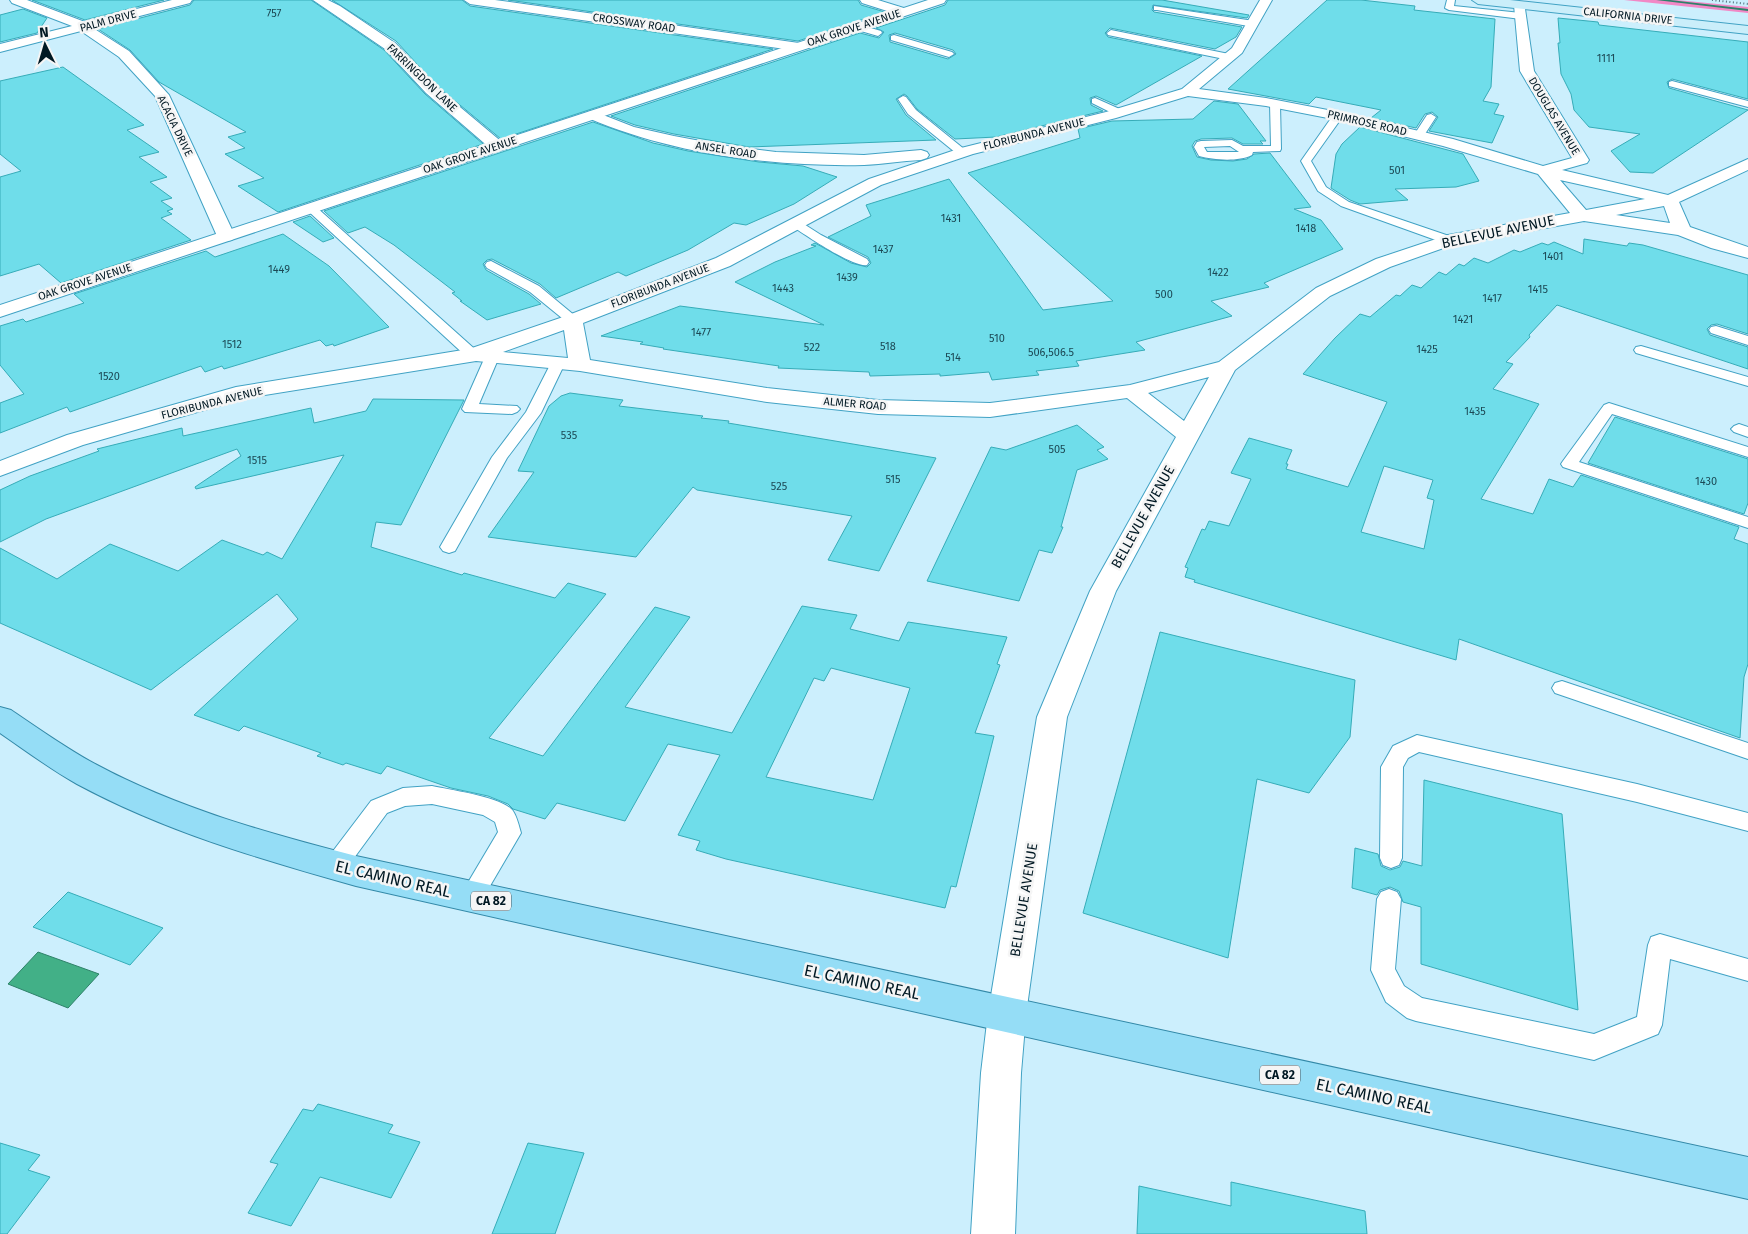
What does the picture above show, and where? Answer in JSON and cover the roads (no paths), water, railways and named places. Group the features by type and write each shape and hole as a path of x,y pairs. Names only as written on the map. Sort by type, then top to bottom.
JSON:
{"main road":[{"name":"CALIFORNIA DRIVE","path":"1478,0 1520,10 1748,30"},
{"name":"EL CAMINO REAL","path":"0,718 85,773 142,801 205,828 274,850 335,866 1748,1178"}],"street":[{"name":"ACACIA DRIVE","path":"16,0 77,24 124,54 162,95 226,236"},
{"name":"PALM DRIVE","path":"0,48 186,0"},
{"name":"FARRINGDON LANE","path":"319,0 336,9 390,46 431,90 497,146"},
{"name":"CROSSWAY ROAD","path":"470,0 799,46"},
{"path":"866,0 903,12"},
{"name":"OAK GROVE AVENUE","path":"0,311 940,0"},
{"name":"FLORIBUNDA AVENUE","path":"0,469 75,440 244,392 483,356 723,262 875,182 964,151 1120,113 1187,92 1237,50 1254,24 1266,0"},
{"name":"DOUGLAS AVENUE","path":"1520,10 1527,71 1581,160 1544,171"},
{"name":"PRIMROSE ROAD","path":"1187,92 1275,104 1338,116 1419,135 1544,171 1670,200"},
{"name":"ANSEL ROAD","path":"593,115 629,130 674,142 776,157 864,160 964,151"},
{"path":"864,160 875,182"},
{"name":"BELLEVUE AVENUE","path":"993,1234 1001,1073 1006,1014 1052,717 1103,591 1226,366 1323,292 1383,263 1448,240 1670,200 1748,164"},
{"path":"1544,171 1581,215 1682,230 1717,244 1748,253"},
{"path":"1670,200 1682,230"},
{"path":"573,320 580,365"},
{"name":"ALMER ROAD","path":"483,356 580,365 767,395 878,407 990,410 1131,391 1226,366"},
{"path":"1131,391 1188,435"}],"lane":[{"path":"1451,0 1449,8 1520,10"},
{"path":"1157,8 1254,24"},
{"path":"856,27 878,33"},
{"path":"1111,33 1229,57"},
{"path":"894,38 950,54"},
{"path":"1672,84 1748,104"},
{"path":"903,99 912,112 964,151"},
{"path":"1095,101 1120,113"},
{"path":"1245,149 1276,149 1275,104"},
{"path":"1338,116 1306,161 1322,189 1345,204 1448,240"},
{"path":"1419,135 1431,118"},
{"path":"311,208 483,356 470,409 512,409"},
{"path":"796,223 817,238 863,262"},
{"path":"491,265 525,282 550,299 573,320"},
{"path":"1716,330 1748,341"},
{"path":"1641,350 1748,382"},
{"path":"449,547 500,457 533,413 558,363"},
{"path":"1748,452 1609,408 1569,464 1748,523"},
{"path":"1562,688 1748,752"},
{"path":"1391,858 1392,767 1400,752 1418,743 1618,788 1748,822"},
{"path":"335,866 378,808 403,797 432,795 488,808 504,816 510,833 472,896"},
{"path":"1389,898 1383,970 1395,994 1416,1009 1594,1047 1649,1025 1660,945 1748,970"}],"waterway":[{"path":"1658,0 1748,10"}],"railway":[{"path":"1712,0 1748,4"}]}
